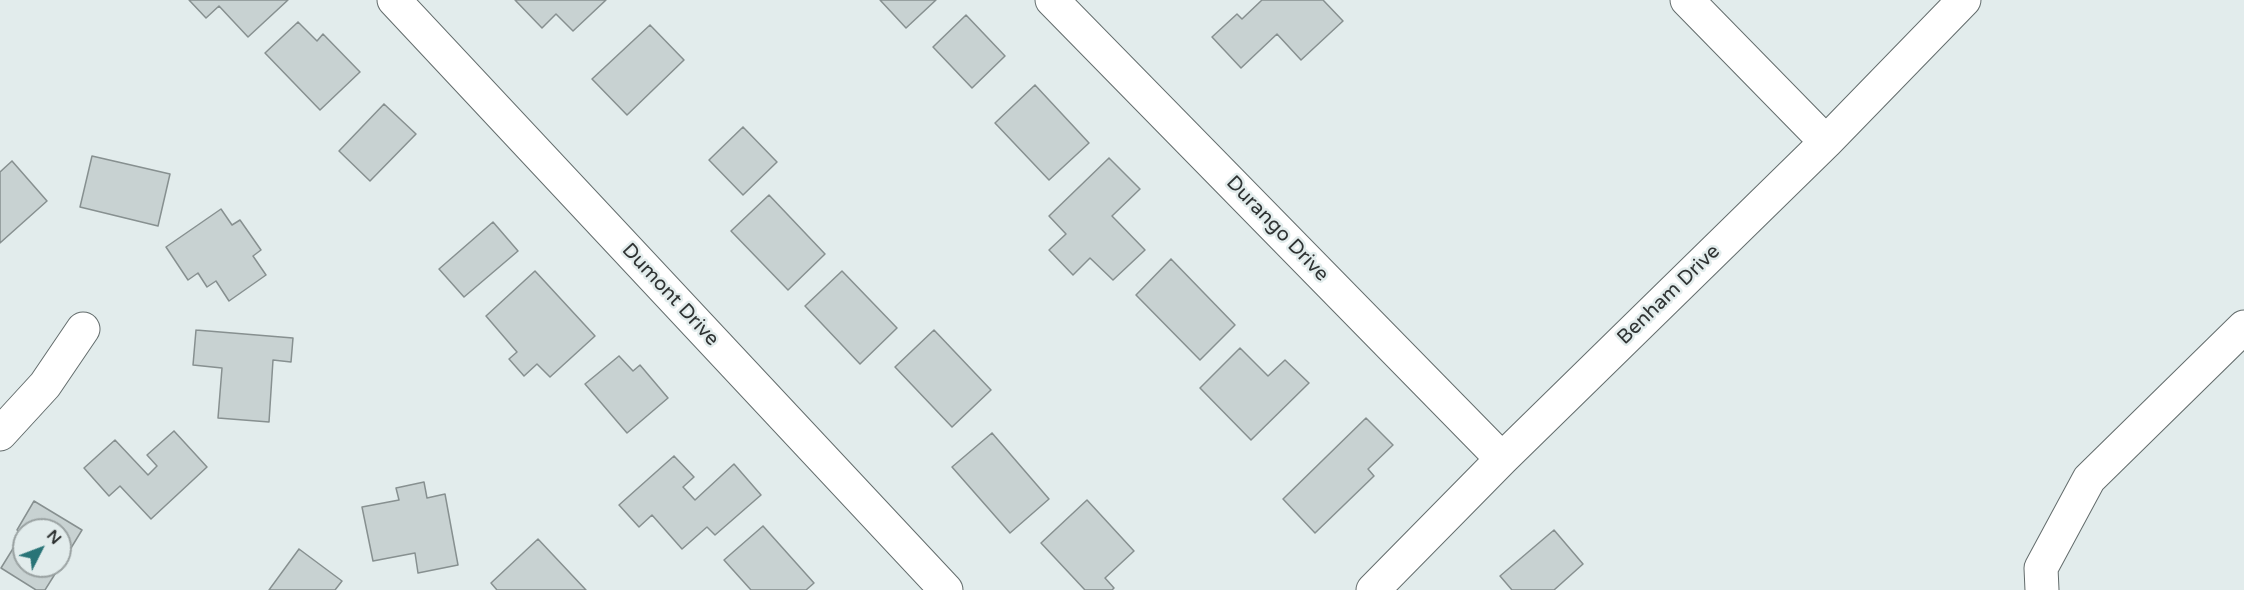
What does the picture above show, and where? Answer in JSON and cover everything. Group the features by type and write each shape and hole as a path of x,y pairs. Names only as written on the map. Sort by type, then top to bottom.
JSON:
{"street":[{"name":"Dumont Drive","path":"394,0 946,590"},
{"name":"Durango Drive","path":"1052,0 1502,459"},
{"path":"1687,0 1826,142"},
{"name":"Benham Drive","path":"1373,590 1502,459 1826,142 1964,0"},
{"path":"2042,590 2041,568 2090,479 2244,327"},
{"path":"0,434 45,385 83,329"}],"building":[{"path":"189,0 288,0 248,37 219,6 206,18"},
{"path":"515,0 606,0 573,31 556,14 542,28"},
{"path":"880,0 936,0 906,28"},
{"path":"1262,0 1323,0 1343,21 1301,60 1277,34 1241,68 1212,37 1237,14 1242,19"},
{"path":"966,15 1005,56 972,88 933,47"},
{"path":"298,22 317,41 323,34 360,72 320,110 265,53"},
{"path":"650,25 684,60 627,115 592,79"},
{"path":"1035,85 1089,143 1049,180 995,123"},
{"path":"384,104 416,134 370,181 339,151"},
{"path":"743,127 777,162 743,195 709,160"},
{"path":"92,156 170,174 158,226 80,207"},
{"path":"1109,158 1140,189 1112,216 1145,250 1113,280 1090,258 1073,275 1049,250 1066,234 1049,216"},
{"path":"12,161 47,201 0,243 0,172"},
{"path":"769,195 825,254 788,290 731,231"},
{"path":"221,209 232,225 240,220 261,250 253,256 266,275 229,301 216,281 207,287 198,273 188,280 166,247"},
{"path":"493,222 518,251 464,297 439,269"},
{"path":"1171,259 1235,325 1200,360 1136,295"},
{"path":"535,271 595,336 550,377 537,364 524,376 509,359 517,352 486,316"},
{"path":"842,271 897,328 860,364 805,306"},
{"path":"196,330 293,338 291,362 273,360 269,422 218,418 222,368 193,365"},
{"path":"934,330 991,390 952,427 895,367"},
{"path":"1240,348 1268,376 1285,360 1309,383 1251,440 1200,388"},
{"path":"619,356 633,371 640,365 668,398 627,433 585,384"},
{"path":"1366,418 1393,445 1368,469 1374,476 1315,533 1283,499"},
{"path":"174,431 207,467 151,519 120,486 109,496 84,468 115,440 148,475 157,466 147,455"},
{"path":"992,433 1049,499 1010,533 952,467"},
{"path":"674,456 694,477 683,487 695,500 734,464 761,495 715,535 707,527 682,549 652,515 639,527 619,505"},
{"path":"424,482 427,498 445,494 458,565 418,573 415,553 373,561 362,507 399,500 396,488"},
{"path":"1087,500 1134,551 1105,578 1114,588 1112,590 1085,590 1041,543"},
{"path":"34,501 62,518 24,518"},
{"path":"72,524 82,530 72,546"},
{"path":"763,526 814,583 806,590 751,590 724,560"},
{"path":"1554,530 1583,564 1554,590 1512,590 1500,576"},
{"path":"538,539 586,590 497,590 491,583"},
{"path":"299,549 342,581 335,590 269,590"},
{"path":"12,550 12,575 1,568"},
{"path":"17,578 52,578 45,590 36,590"}]}
